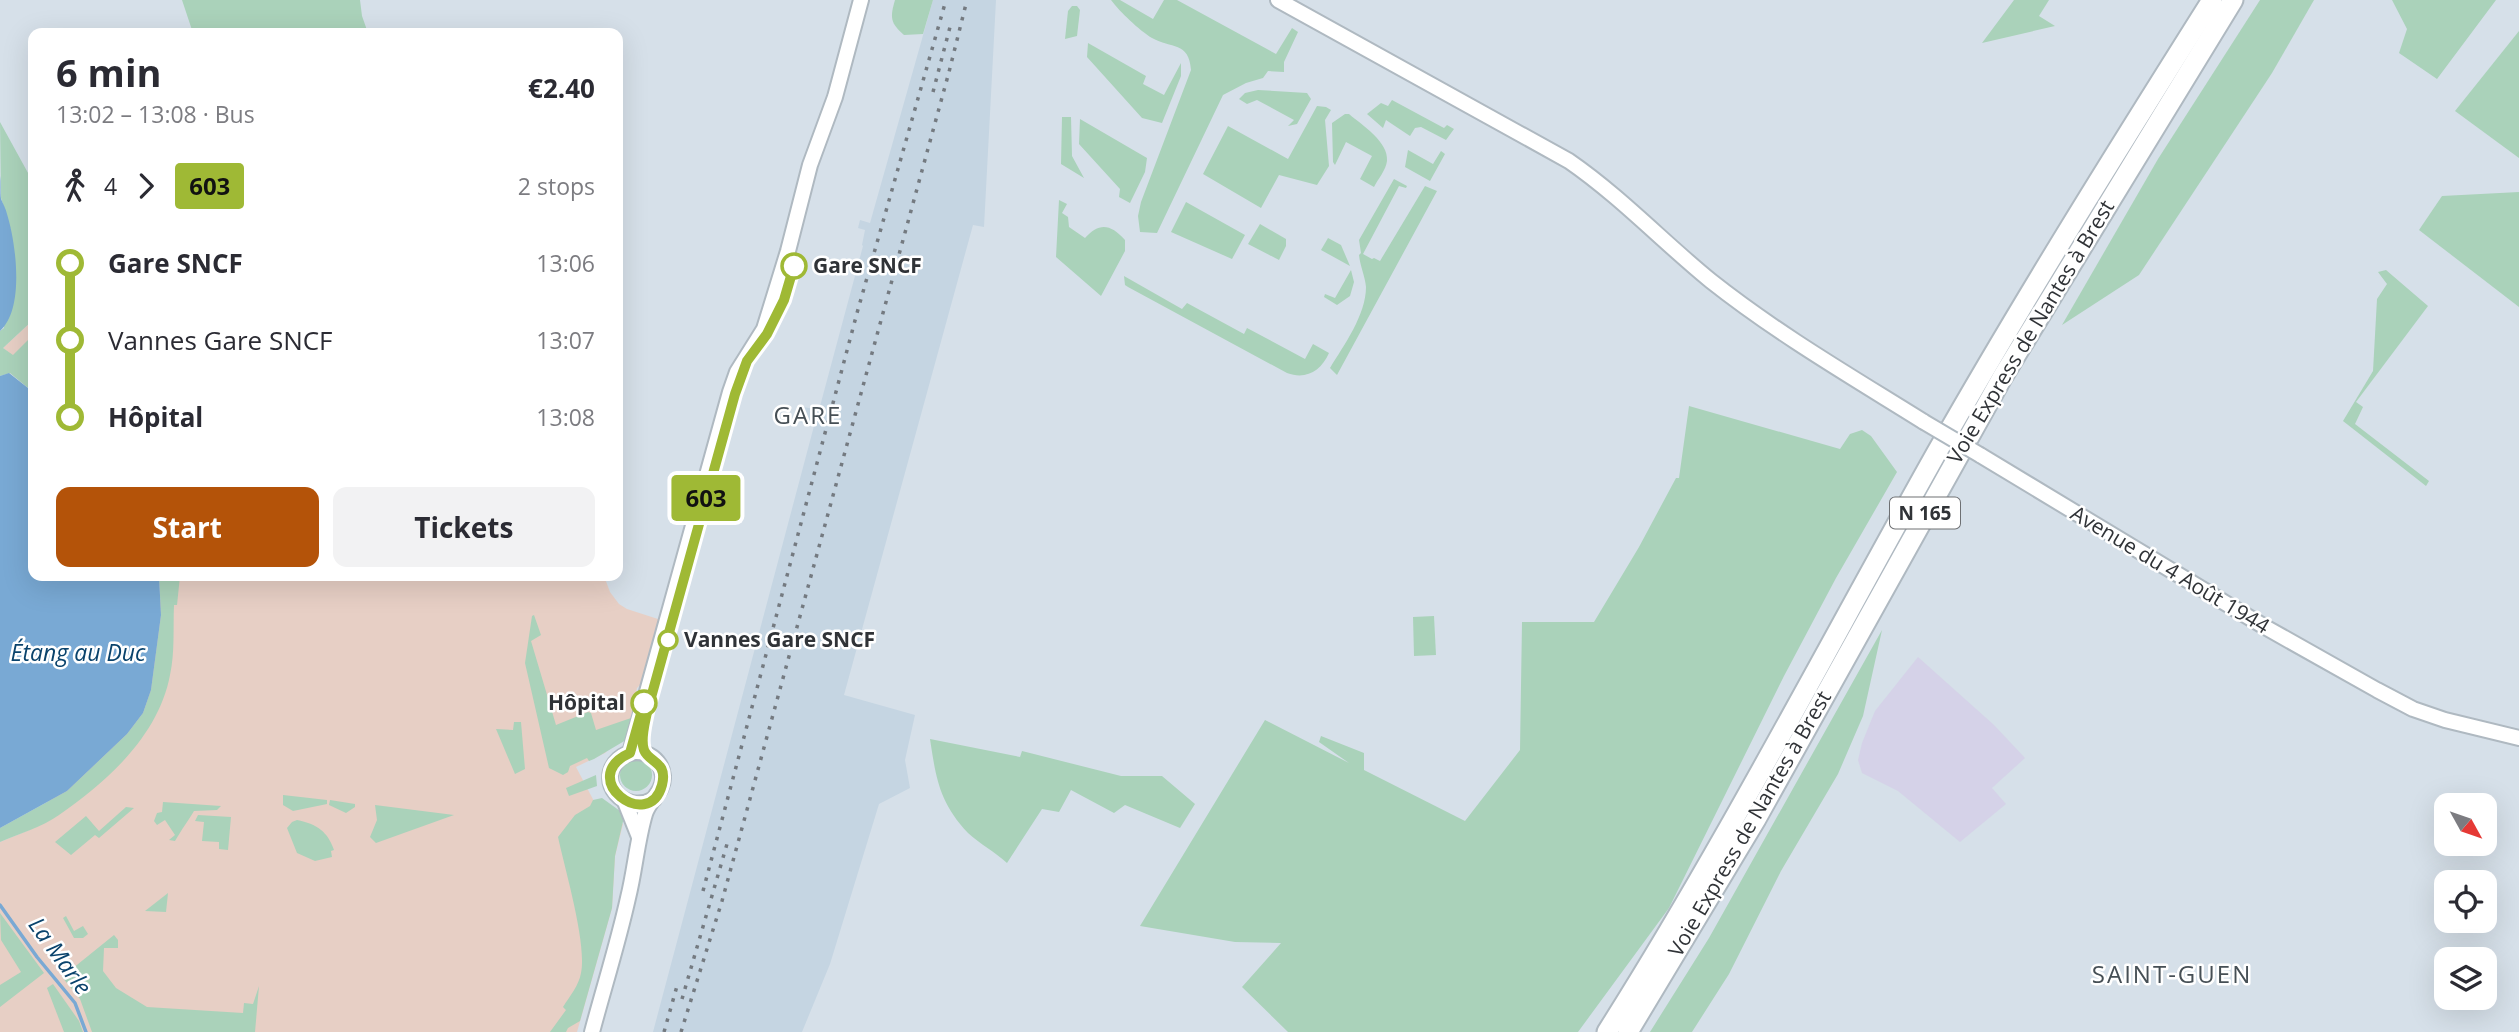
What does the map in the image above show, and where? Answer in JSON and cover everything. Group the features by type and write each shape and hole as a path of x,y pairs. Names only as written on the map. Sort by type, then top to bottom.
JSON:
{"highway":[{"name":"Voie Express de Nantes à Brest","path":"1607,1032 1673,927 1729,830 1964,405 2212,0"},
{"name":"Voie Express de Nantes à Brest","path":"1628,1032 1756,819 1997,386 2233,0"}],"street":[{"path":"630,753 730,392 737,372 764,329 816,145 835,97 861,0"},
{"name":"Avenue du 4 Août 1944","path":"1278,0 1569,161 1607,189 1712,281 1837,368 2265,627 2413,709 2519,738"},
{"path":"592,1032 629,897 645,813 663,783 661,767 657,761 645,753 630,753 617,761 611,778 615,793 625,802 639,837"},
{"path":"625,802 639,804 654,799"}],"shaded area":[{"path":"933,0 996,0 984,227 973,225 844,695 915,715 905,760 910,788 879,804 830,964 802,1032 653,1032 814,426 800,422 804,407 819,410 863,246 865,230 858,228 860,220 870,223"},
{"path":"28,325 28,369 3,348"},
{"path":"171,581 606,581 619,604 661,620 642,683 637,688 626,740 576,767 596,805 623,824 615,856 612,908 577,1032 0,1032 0,842 34,828"},
{"path":"1918,657 1994,725 2025,758 1992,788 2006,804 1960,842 1898,791 1862,773 1858,760 1875,711"}],"green space":[{"path":"182,0 360,0 366,28 191,28"},
{"path":"895,0 933,0 923,34 904,35 896,27 892,15"},
{"path":"1111,0 1120,0 1153,19 1164,0 1177,0 1276,54 1292,28 1298,32 1284,62 1284,72 1268,71 1263,78 1223,95 1157,233 1140,232 1138,216 1191,70 1190,61 1183,50 1152,38 1141,30"},
{"path":"2014,0 2049,0 2039,16 2055,26 1982,43"},
{"path":"2260,0 2314,0 2272,73 2139,275 2062,325 2158,159"},
{"path":"2392,0 2496,0 2437,79 2399,53 2407,29"},
{"path":"1072,6 1077,6 1080,10 1077,36 1065,39 1068,11"},
{"path":"2519,31 2519,158 2455,111"},
{"path":"1088,43 1146,76 1143,84 1164,95 1181,63 1181,76 1162,123 1142,118 1087,57"},
{"path":"1258,90 1307,93 1311,99 1297,124 1288,126 1294,120 1257,100 1247,104 1239,99 1245,93"},
{"path":"1392,100 1444,128 1447,125 1454,129 1446,140 1421,127 1415,128 1410,136 1386,120 1383,128 1367,114 1381,103 1388,106"},
{"path":"1317,106 1331,110 1325,120 1329,166 1317,185 1279,175 1261,208 1203,174 1228,126 1288,159"},
{"path":"1349,114 1374,134 1384,147 1387,161 1374,187 1360,179 1372,156 1346,142 1335,165 1333,162 1332,123"},
{"path":"1062,117 1071,117 1072,156 1084,178 1061,164"},
{"path":"1080,119 1147,158 1145,172 1130,203 1119,197 1120,189 1079,144"},
{"path":"0,122 28,173 28,325 3,348 13,355 28,340 28,388 10,373 0,376 0,331 4,328 11,231 1,198"},
{"path":"1408,150 1433,164 1441,151 1445,154 1430,181 1405,167"},
{"path":"1394,179 1407,186 1399,186 1363,254 1372,259 1380,261 1425,186 1437,191 1337,375 1330,368 1353,329 1365,298 1366,287 1359,255 1359,240"},
{"path":"2519,192 2519,307 2419,230 2442,196"},
{"path":"1059,200 1067,204 1062,213 1068,217 1069,227 1085,238 1095,229 1105,227 1125,240 1125,251 1101,296 1056,257"},
{"path":"1186,202 1245,235 1232,259 1171,232"},
{"path":"1260,224 1286,239 1286,246 1279,260 1248,244"},
{"path":"1328,238 1341,245 1350,266 1321,250"},
{"path":"1351,270 1354,282 1350,296 1337,305 1324,297 1325,294 1335,298"},
{"path":"2386,270 2428,306 2356,402 2363,407 2355,424 2429,481 2426,486 2343,421 2373,371 2377,299 2387,284 2378,272"},
{"path":"1124,276 1182,309 1187,303 1244,334 1247,328 1305,359 1313,344 1329,353 1322,365 1312,372 1300,375 1287,373 1128,287 1125,285"},
{"path":"1689,406 1840,449 1850,434 1862,430 1871,436 1897,472 1784,676 1669,908 1578,1032 1288,1032 1242,987 1281,943 1235,942 1140,926 1265,720 1349,763 1319,742 1321,736 1364,753 1364,770 1465,821 1520,750 1522,622 1594,622 1676,478 1679,478"},
{"path":"159,581 179,581 177,605 174,605 172,667 164,697 143,737 112,772 77,802 38,827 0,842 0,828 67,791 127,734 143,713 151,690 161,615"},
{"path":"534,615 541,635 531,641 556,725 588,712 591,713 596,730 631,718 626,740 594,759 589,761 587,758 570,766 568,772 563,775 549,768 525,663"},
{"path":"1434,616 1436,655 1414,656 1413,617"},
{"path":"1882,630 1863,716 1838,774 1781,871 1729,974 1692,1032 1650,1032 1709,938"},
{"path":"514,722 521,722 525,769 515,774 496,729 513,730"},
{"path":"930,739 1020,757 1022,751 1121,776 1162,776 1195,804 1180,828 1125,805 1114,813 1071,790 1059,812 1042,809 1007,863 968,833 951,811 940,789"},
{"path":"636,759 647,764 652,775 647,786 636,791 625,786 620,775 625,764"},
{"path":"596,775 597,786 569,796 566,788"},
{"path":"283,795 327,800 327,804 293,811 283,805"},
{"path":"602,798 624,817 615,856 612,908 580,1021 566,1032 550,1032 566,1010 563,1007 578,982 582,960 578,925 558,837 575,815 590,806 593,800"},
{"path":"330,800 355,804 355,807 346,813 329,805"},
{"path":"163,802 221,806 217,810 194,811 175,841 169,840 175,835 165,820 157,825 154,821 157,813 162,812"},
{"path":"375,805 454,815 376,843 370,837 377,820"},
{"path":"126,807 134,808 99,838 95,835 71,855 55,842 86,816 99,831"},
{"path":"198,815 231,817 228,850 219,849 219,842 202,841 204,822 195,821"},
{"path":"297,820 316,827 325,834 334,850 331,851 332,857 315,861 297,853 287,828"},
{"path":"168,893 166,912 145,911"},
{"path":"0,913 44,973 0,1007 0,985 21,972 1,940"},
{"path":"66,916 74,931 83,926 88,934 83,938 74,938 63,918"},
{"path":"114,935 118,940 118,948 104,948 103,971 116,988 147,1007 243,1013 244,1003 253,1004 259,986 255,1032 92,1032 80,999 62,977"},
{"path":"53,984 79,1021 83,1032 64,1032 47,988"}],"water":[{"path":"0,176 1,199 10,226 15,258 16,292 8,321 0,331"},
{"name":"Étang au Duc","path":"9,373 28,388 28,581 159,581 161,615 151,690 143,713 127,734 67,791 0,828 0,376"}],"waterway":[{"name":"La Marle","path":"0,905 37,957 75,1003 86,1032"}],"railway":[{"path":"703,891 857,313 946,0"},
{"path":"681,1032 722,901 967,0"},
{"path":"933,92 950,27"},
{"path":"682,999 727,844"},
{"path":"664,1032 677,986"}],"bus line":[{"name":"603","path":"644,703 630,753 617,761 611,778 615,793 625,802 632,804 647,803 654,799 663,783 661,767 645,753 643,747 647,712 735,394 747,361 767,334 784,300 794,266"}],"place":[{"name":"Gare SNCF","path":"794,266"},
{"name":"Vannes Gare SNCF","path":"668,640"},
{"name":"Hôpital","path":"644,703"}],"district":[{"name":"GARE","path":"808,416"},
{"name":"SAINT-GUEN","path":"2172,975"}]}
